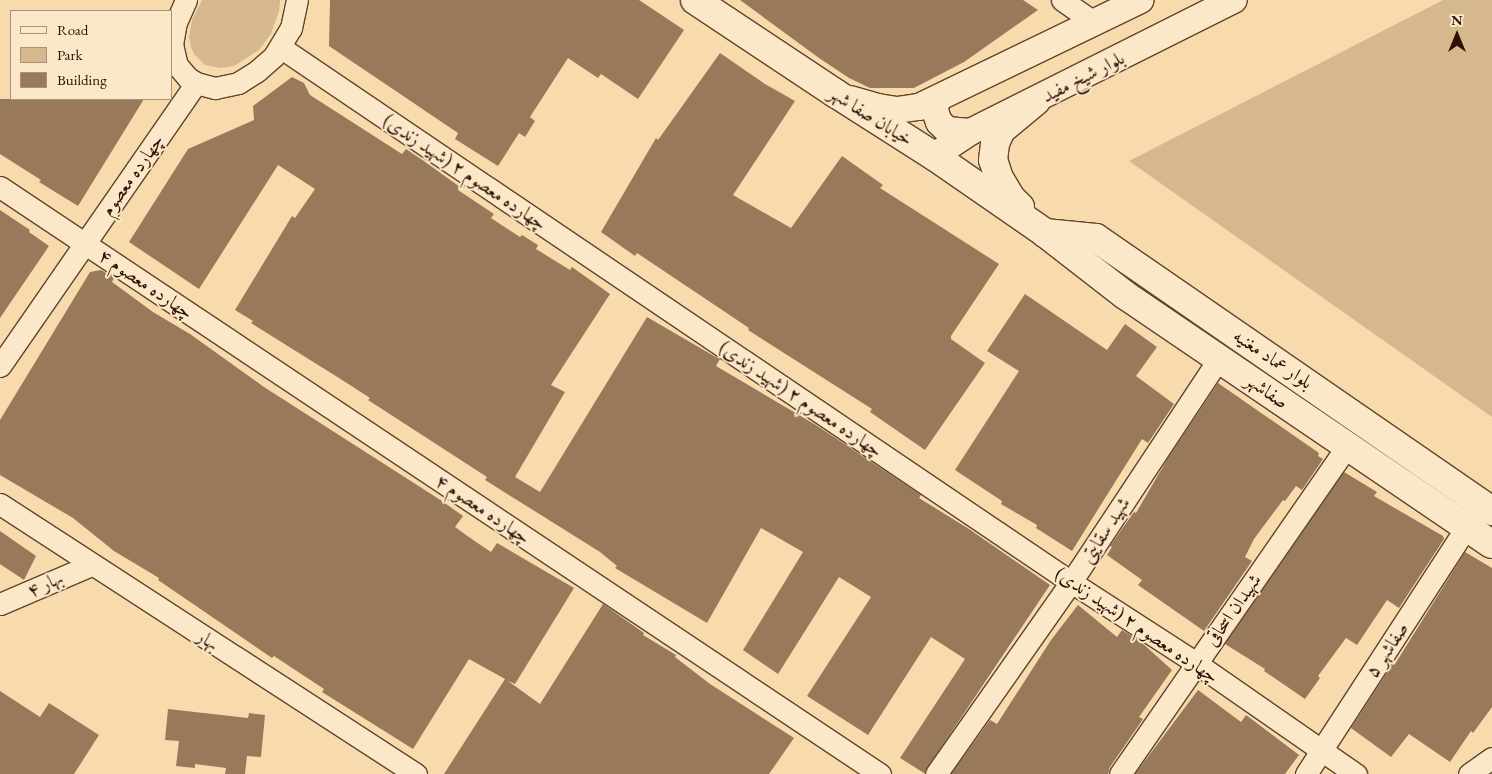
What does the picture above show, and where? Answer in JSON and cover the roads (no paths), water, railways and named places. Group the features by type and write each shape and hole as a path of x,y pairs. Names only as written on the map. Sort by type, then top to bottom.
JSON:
{"main road":[{"name":"خیابان صفا شهر","path":"696,0 835,93 934,156 1045,233"},
{"path":"1036,101 1001,130 995,143 993,160 999,178 1010,198 1045,233"},
{"name":"صفاشهر","path":"1045,233 1125,295 1492,544"},
{"name":"بلوار عماد مغنیه","path":"1045,233 1096,238 1492,511"}],"street":[{"path":"186,0 176,22 173,49 177,65 188,78 196,83 215,88 238,83 257,71 280,47 291,28 297,0"},
{"path":"1062,0 1095,23"},
{"path":"835,93 878,107 897,110 919,106 936,100 1140,0"},
{"name":"بلوار شیخ مفید","path":"934,156 970,132 1036,101 1234,0"},
{"name":"چهارده معصوم ۲ (شهید زندی)","path":"280,47 1071,582 1196,664 1356,774"},
{"name":"چهارده معصوم","path":"0,366 196,83"},
{"path":"936,100 935,111 939,122 947,130 970,132"},
{"name":"چهارده معصوم ۴","path":"0,187 880,774"},
{"name":"شهید سقایتی","path":"936,774 1071,582 1219,358"},
{"name":"شهیدان اسحاقی","path":"1120,774 1348,446"},
{"name":"بهار","path":"0,504 416,774"},
{"name":"صفاشهر ۵","path":"1306,774 1467,526"},
{"name":"بهار ۴","path":"0,604 91,564"},
{"path":"1469,774 1492,758"}]}
